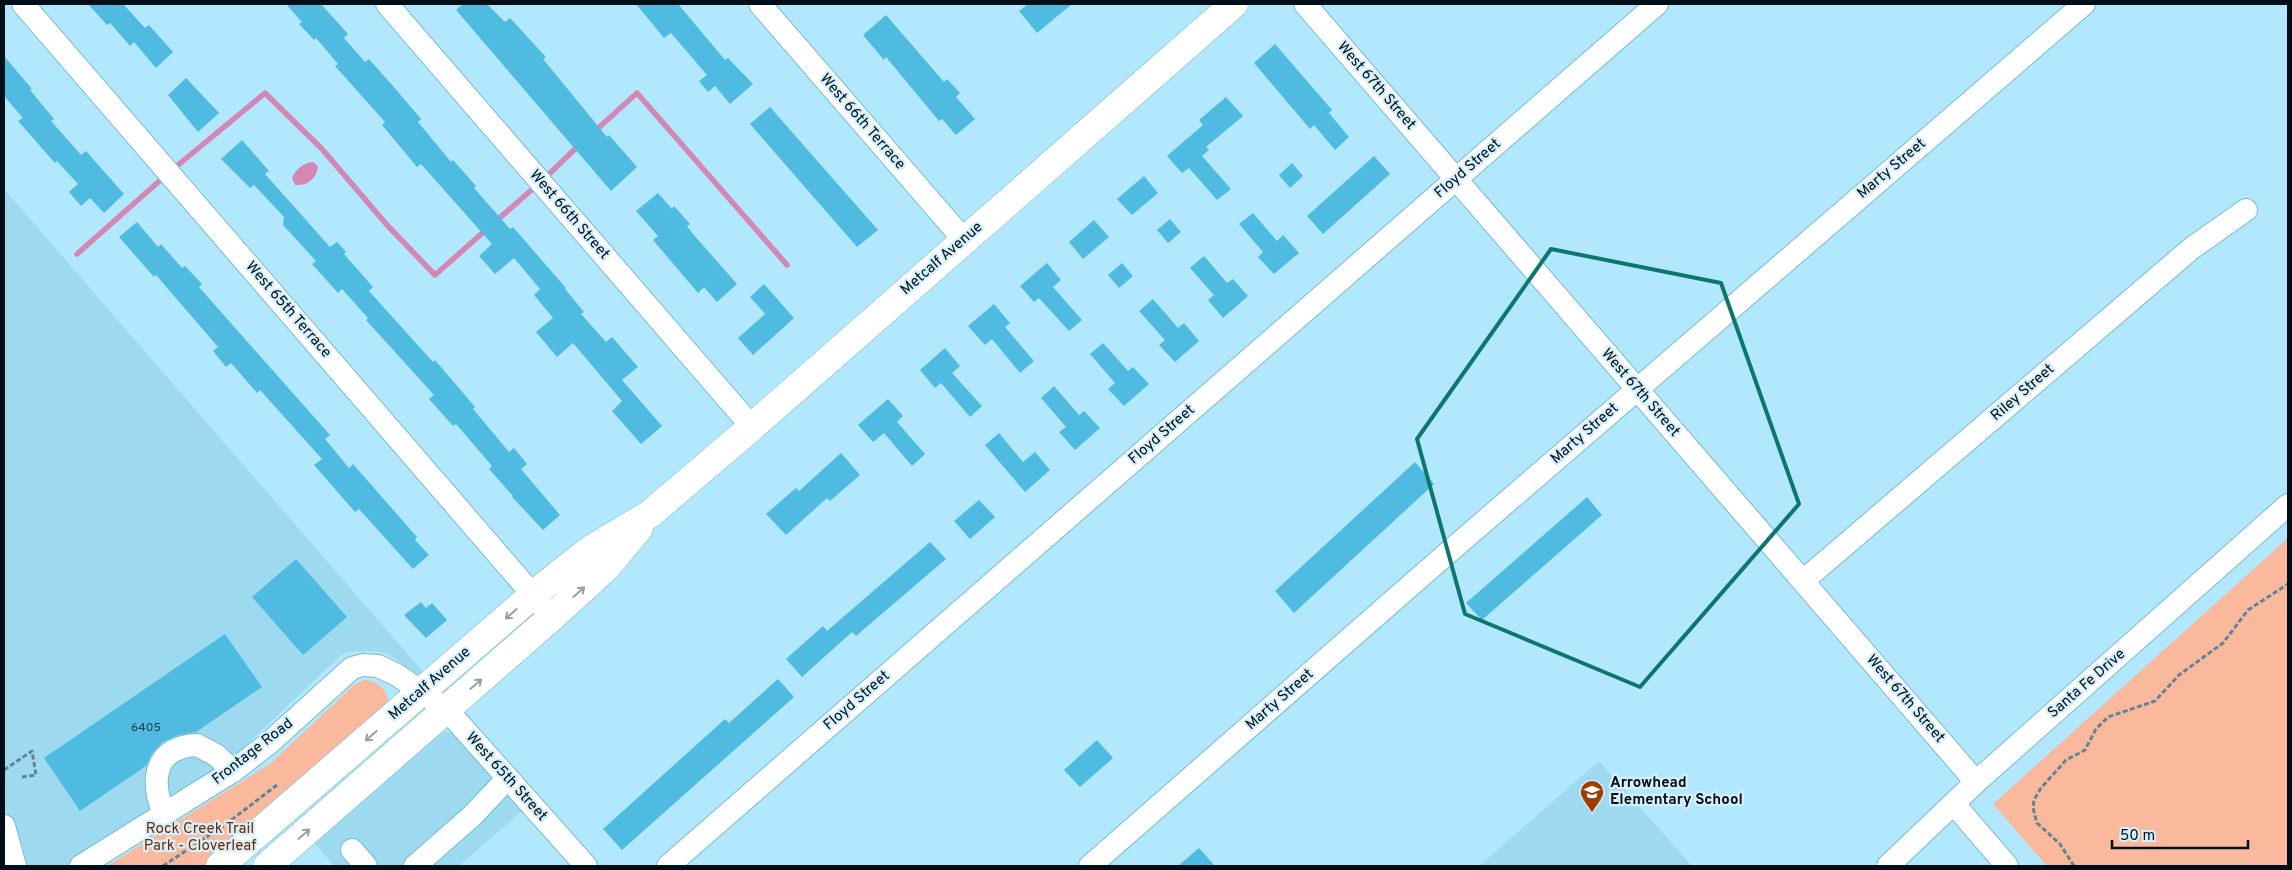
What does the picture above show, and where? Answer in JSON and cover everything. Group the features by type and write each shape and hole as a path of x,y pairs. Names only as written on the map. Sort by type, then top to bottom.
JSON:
{"main road":[{"name":"Metcalf Avenue","path":"220,866 534,594 591,549 650,514 752,427 1234,4"},
{"name":"Metcalf Avenue","path":"267,866 447,710 606,568 650,514"}],"street":[{"name":"West 65th Terrace","path":"23,4 552,617"},
{"name":"West 66th Street","path":"387,4 752,427"},
{"name":"West 66th Terrace","path":"760,4 964,240"},
{"name":"West 67th Street","path":"1305,4 1976,782"},
{"name":"Floyd Street","path":"668,866 1657,4"},
{"name":"Marty Street","path":"1090,866 1637,389 2084,4"},
{"name":"Riley Street","path":"1803,581 2192,248 2246,210"},
{"name":"Santa Fe Drive","path":"1888,866 1976,782 2288,505"},
{"name":"Frontage Road","path":"81,866 233,771 268,744 352,668 362,665 378,666 421,692"},
{"name":"West 65th Street","path":"421,692 447,710 586,866"},
{"path":"164,814 158,799 155,773 160,764 178,748 197,745 216,755 233,771"},
{"path":"415,866 472,816 507,779"},
{"path":"1954,804 2007,866"},
{"path":"4,826 15,866"}],"path":[{"path":"2074,866 2060,844 2037,823 2034,816 2034,800 2041,788 2066,760 2085,750 2096,729 2108,717 2155,701 2179,675 2223,643 2248,610 2288,584"},
{"path":"4,770 32,751 36,775 22,778"}],"highlighted area":[{"path":"1551,249 1721,283 1799,504 1640,687 1465,614 1417,439"}],"shaded area":[{"path":"313,162 318,166 314,178 308,183 295,185 292,178 296,172 303,165"},
{"path":"4,189 424,673 420,676 388,654 371,651 349,652 340,656 240,751 194,786 66,866 4,866"},
{"path":"444,732 452,732 523,810 459,866 334,866 313,841 435,736"},
{"name":"Arrowhead Elementary School","path":"1599,761 1692,866 1479,866"}],"green space":[{"path":"2288,538 2288,866 2047,866 1993,804"},
{"name":"Rock Creek Trail Park - Cloverleaf","path":"364,680 376,683 384,690 388,698 383,710 213,861 206,866 107,866 271,763 354,685"}],"building":[{"path":"88,4 123,4 145,28 149,25 173,52 156,68 134,42 130,46 110,23 107,25"},
{"path":"286,4 321,4 348,34 344,38 365,62 369,59 421,119 418,122 451,162 453,160 476,186 474,188 510,229 513,227 566,288 584,312 581,314 606,342 612,337 638,367 622,380 662,426 641,444 612,411 622,401 573,343 557,357 536,332 553,318 534,295 540,289 514,258 495,274 479,256 492,244 421,164 417,167 382,125 385,122 335,66 338,64 316,38 314,40 299,24 302,22"},
{"path":"463,4 487,4 505,22 510,18 546,57 543,59 607,137 609,135 637,167 611,191 456,10"},
{"path":"636,4 678,4 725,60 728,58 753,84 730,104 715,86 708,92 699,81 707,75 671,33 664,38"},
{"path":"1028,4 1072,4 1037,33 1019,11"},
{"path":"886,15 944,82 947,79 960,93 956,97 975,119 956,135 942,119 939,121 886,57 884,60 863,35"},
{"path":"1275,44 1332,110 1329,113 1349,137 1335,150 1314,125 1310,129 1254,63"},
{"path":"4,56 54,119 51,121 81,155 86,151 124,194 104,213 90,198 81,206 69,192 78,184 57,161 55,163 18,121 23,118 4,96"},
{"path":"186,78 219,113 198,132 168,95"},
{"path":"1226,97 1243,116 1206,147 1209,150 1202,156 1231,189 1217,200 1189,168 1182,173 1167,156 1203,125 1199,120"},
{"path":"770,107 878,230 857,247 750,124"},
{"path":"242,140 269,171 265,174 330,247 337,242 346,252 344,254 373,287 369,291 433,362 435,360 475,407 473,409 509,452 514,448 527,464 521,469 560,515 543,530 489,469 492,466 456,424 453,426 429,399 434,395 366,320 368,318 342,289 338,293 312,264 316,261 283,225 284,217 254,185 250,188 221,159"},
{"path":"1374,156 1390,174 1323,234 1307,216"},
{"path":"1292,163 1303,176 1290,188 1279,175"},
{"path":"1144,176 1158,193 1132,215 1117,199"},
{"path":"658,193 672,209 674,206 690,224 687,226 693,234 737,284 717,302 704,287 698,293 653,240 658,236 636,211"},
{"path":"1253,213 1277,241 1283,235 1299,253 1274,274 1258,257 1263,252 1239,224"},
{"path":"1170,219 1181,232 1168,243 1157,230"},
{"path":"1094,220 1109,237 1083,259 1069,242"},
{"path":"137,222 158,247 161,244 182,268 185,266 202,284 199,287 330,435 325,439 349,468 353,464 417,537 415,540 429,555 413,569 359,509 355,512 314,465 322,459 260,390 257,393 231,363 226,367 213,351 218,347 156,275 154,277 119,237"},
{"path":"1204,256 1227,283 1233,279 1248,296 1223,318 1208,300 1214,295 1190,268"},
{"path":"1047,263 1061,280 1053,287 1082,320 1069,331 1039,298 1034,302 1020,286"},
{"path":"1122,263 1133,276 1119,288 1108,275"},
{"path":"764,284 794,318 753,355 738,338 765,314 750,297"},
{"path":"1153,299 1178,328 1184,323 1199,341 1175,362 1159,345 1165,340 1139,311"},
{"path":"994,304 1010,323 1005,327 1034,361 1020,373 992,339 985,345 968,326"},
{"path":"1103,343 1128,371 1133,367 1149,384 1124,406 1108,389 1115,383 1090,354"},
{"path":"945,348 960,366 952,373 982,406 970,417 941,383 935,388 920,370"},
{"path":"1054,386 1079,415 1084,411 1100,428 1075,450 1059,432 1066,427 1041,398"},
{"path":"888,399 903,416 897,422 925,454 912,466 884,433 873,442 858,425"},
{"path":"999,433 1023,462 1035,452 1050,470 1025,492 985,445"},
{"path":"841,453 860,475 830,501 827,498 786,535 766,514 796,488 799,491"},
{"path":"1415,462 1434,484 1294,613 1275,591"},
{"path":"1587,497 1602,515 1482,620 1466,603"},
{"path":"979,500 995,517 970,539 954,521"},
{"path":"930,542 946,559 856,636 852,632 802,677 786,659 823,626 827,631"},
{"path":"296,559 347,617 303,655 252,597"},
{"path":"421,602 426,608 432,603 447,620 426,638 404,615"},
{"path":"225,634 262,687 196,732 178,735 163,742 153,752 146,766 80,811 44,758"},
{"path":"778,679 794,697 622,850 603,829 725,719 729,723"},
{"path":"1097,740 1113,758 1080,787 1064,770"},
{"path":"1199,848 1215,866 1178,866"}],"waterway":[{"path":"172,170 265,93 322,149 387,225 435,275 488,228"},
{"path":"595,131 637,93 787,265"},
{"path":"544,179 580,144"},
{"path":"77,254 165,176"},
{"path":"495,222 537,185"}],"place":[{"name":"Arrowhead Elementary School","path":"1592,813"}]}
